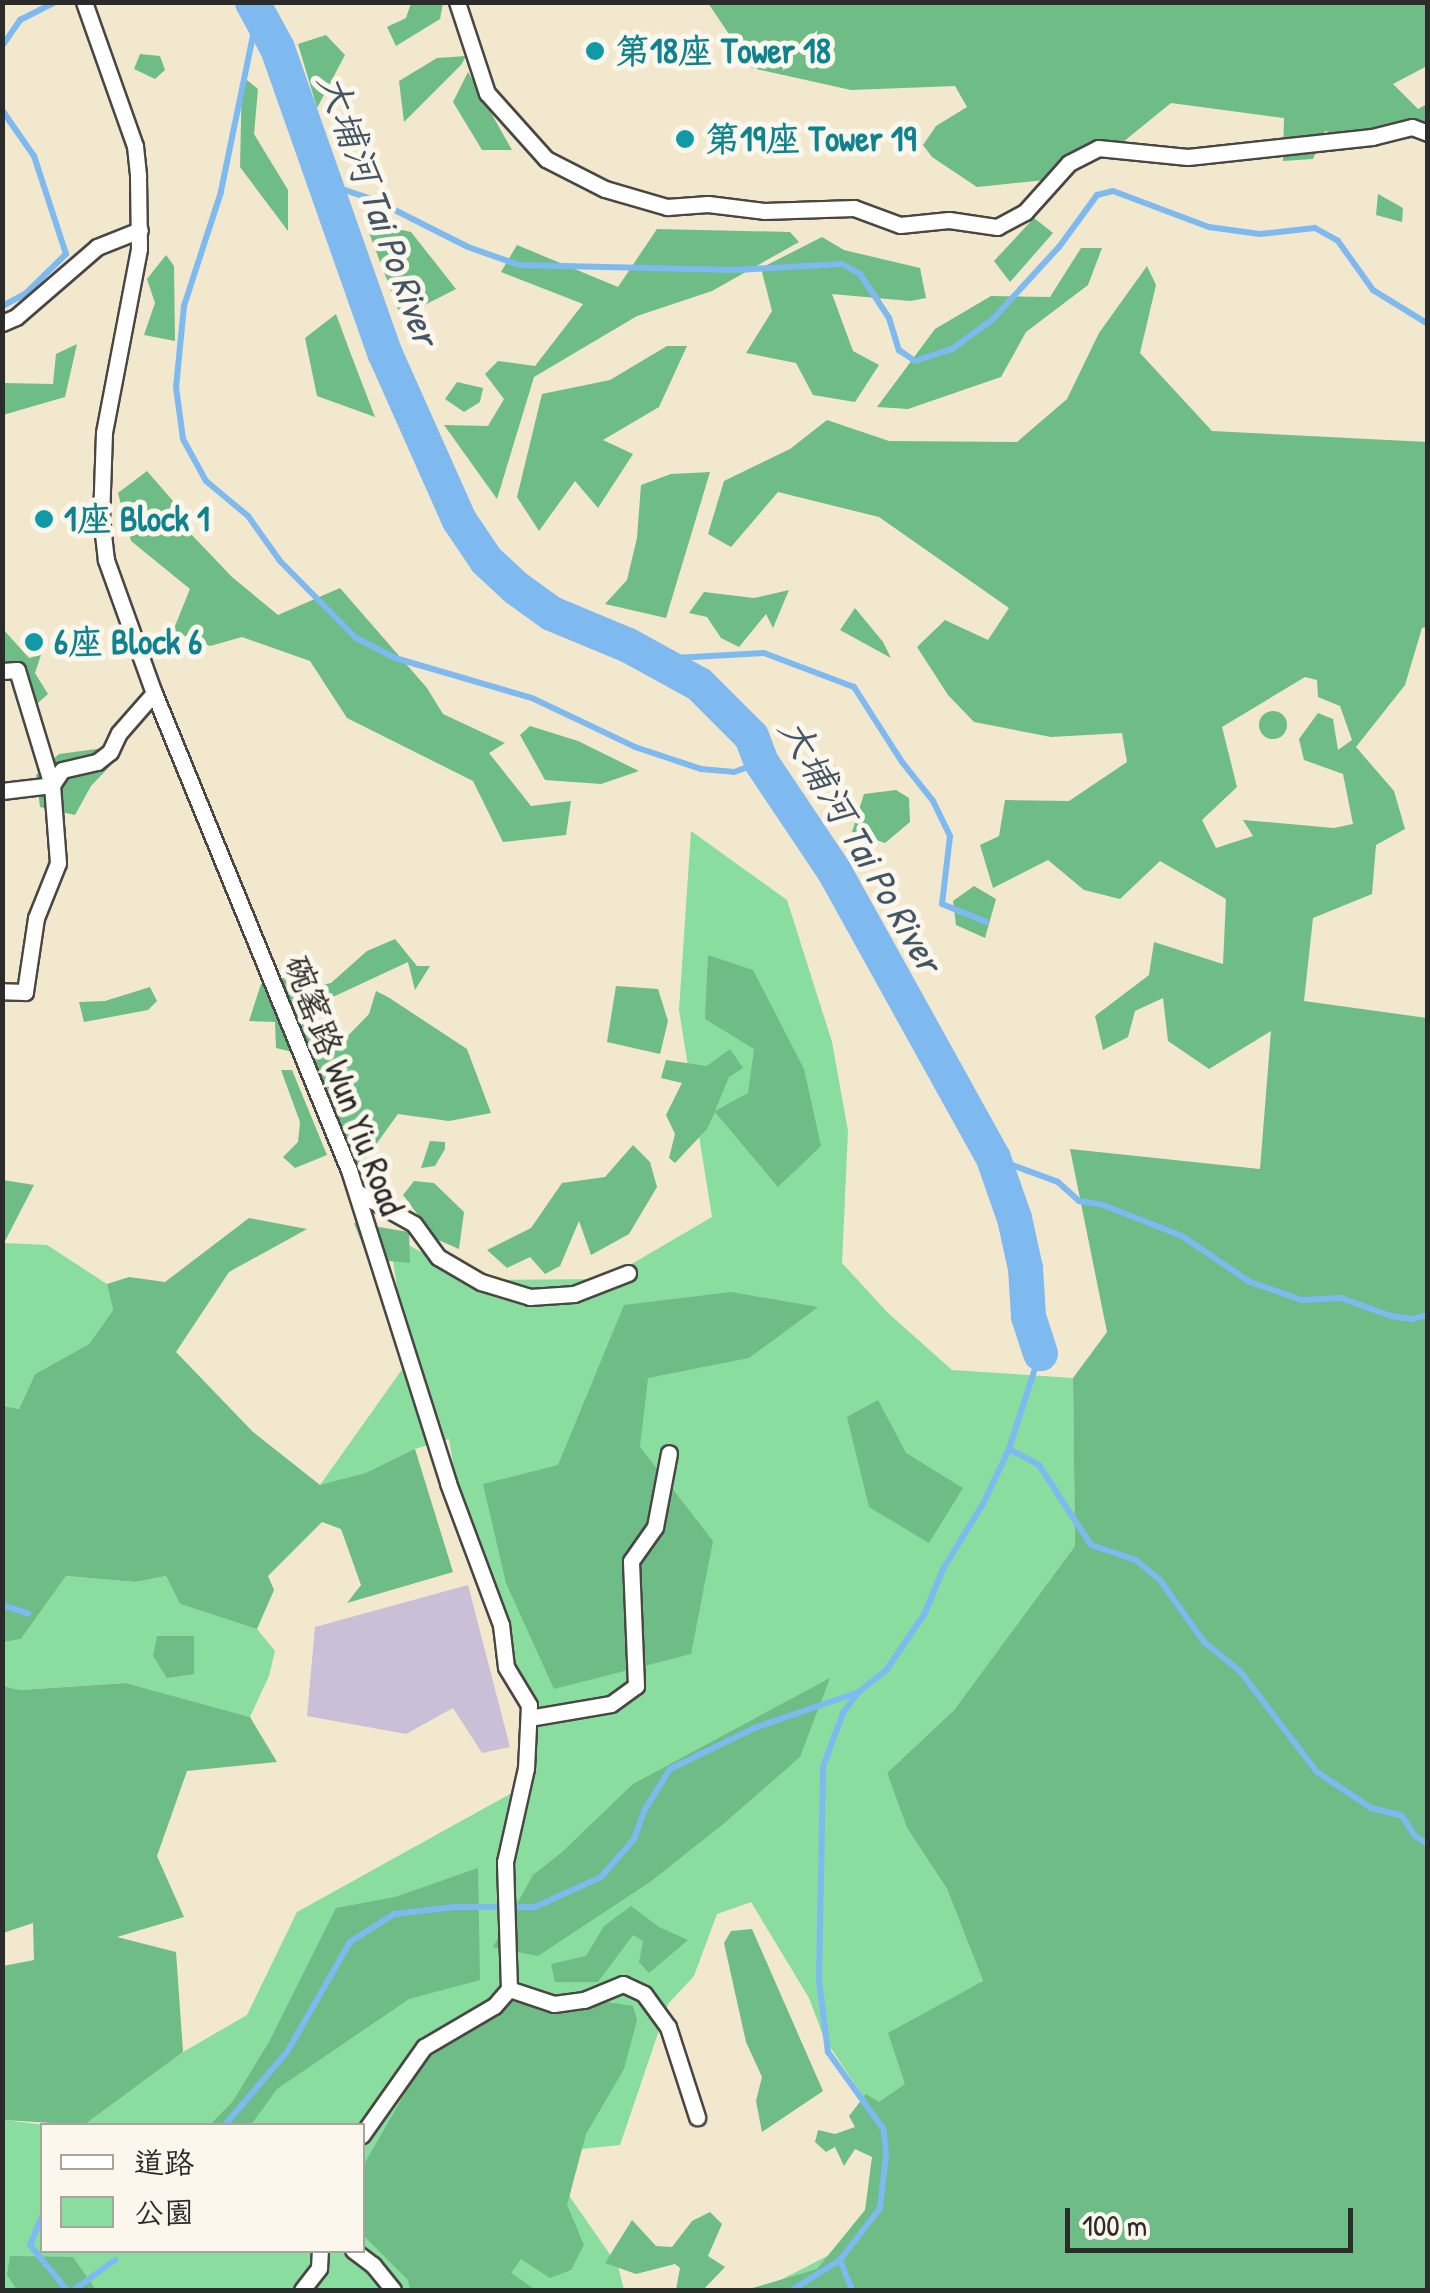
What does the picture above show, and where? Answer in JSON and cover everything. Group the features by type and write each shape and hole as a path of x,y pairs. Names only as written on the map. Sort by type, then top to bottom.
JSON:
{"street":[{"path":"456,2 487,92 546,159 605,189 667,207 708,204 764,211 854,208 900,225 949,220 996,228 1025,212 1070,163 1098,148 1188,158 1372,137 1412,126 1428,133"},
{"name":"碗窰路 Wun Yiu Road","path":"84,4 134,146 140,230 104,432 101,517 106,560 154,693 357,1192 448,1483 500,1625 506,1667 529,1706 526,1768 505,1862 509,1989"},
{"path":"2,323 16,317 97,247 140,230"},
{"path":"2,672 17,670 52,786 58,863 36,918 25,992 2,990"},
{"path":"52,786 62,770 97,762 110,752 119,733 154,693"},
{"path":"2,791 52,786"},
{"path":"357,1192 414,1224 438,1257 481,1282 530,1297 574,1294 628,1273"},
{"path":"529,1718 611,1704 636,1686 632,1561 655,1526 670,1453"},
{"path":"365,2131 424,2047 494,2006 509,1989 554,2004 584,2000 624,1984 644,1994 668,2028 697,2117"},
{"path":"302,2290 319,2268 320,2253"},
{"path":"357,2253 374,2265 393,2290"}],"shaded area":[{"path":"468,1585 510,1747 482,1753 453,1708 406,1734 307,1716 315,1627"}],"green space":[{"path":"411,3 443,3 440,19 396,46 387,27 406,18"},
{"path":"708,3 1427,3 1427,66 1393,84 1418,109 1427,104 1427,137 1379,142 1325,131 1313,159 1283,161 1284,118 1171,103 1123,142 1045,180 977,187 932,157 923,145 936,126 967,107 955,86 851,90 752,68"},
{"path":"326,35 345,55 317,108 298,44"},
{"path":"140,54 160,56 165,70 155,79 134,69"},
{"path":"466,56 404,122 399,81 437,58"},
{"path":"468,72 512,150 482,150 453,102"},
{"path":"242,76 258,89 254,134 288,190 288,231 240,167"},
{"path":"1378,194 1403,208 1402,222 1376,215"},
{"path":"1034,218 1053,233 1010,282 994,261"},
{"path":"365,222 411,232 456,289 401,317"},
{"path":"657,229 790,232 799,242 712,291 637,316 534,377 497,499 444,425 488,426 504,399 485,374 498,361 535,366 583,304 501,272 517,245 618,287"},
{"path":"822,237 844,250 920,268 926,298 910,301 832,294 853,351 879,365 855,402 813,395 796,363 746,353 772,311 761,268"},
{"path":"1081,248 1102,248 1088,285 1026,332 1001,377 908,409 877,407 935,329 991,296 1050,297"},
{"path":"166,255 174,266 175,341 144,335 155,303 147,279"},
{"path":"1147,266 1156,285 1140,353 1212,431 1427,442 1427,627 1422,628 1405,685 1356,747 1394,791 1405,829 1376,845 1372,894 1313,918 1304,1001 1427,1018 1427,2290 746,2290 817,2269 865,2210 872,2157 855,2149 844,2166 835,2147 826,2152 815,2142 818,2130 835,2134 855,2127 849,2116 866,2094 879,2102 905,2084 888,2033 983,1981 947,1889 907,1828 887,1773 954,1710 1075,1546 1073,1378 1107,1332 1070,1149 1260,1169 1271,1031 1209,1069 1168,1041 1163,998 1135,1011 1128,1037 1103,1050 1095,1016 1149,975 1154,942 1223,964 1226,899 1160,861 1120,899 1084,890 1048,860 993,888 980,845 999,836 1005,800 1069,801 1127,762 1122,733 1051,737 974,722 948,695 917,647 945,620 988,640 1009,608 879,517 778,492 731,547 708,534 724,481 790,449 827,420 889,441 1017,442 1067,399 1099,333","holes":["1305,677 1317,680 1318,697 1340,706 1352,740 1338,750 1333,719 1318,713 1299,739 1304,760 1343,774 1353,824 1334,828 1243,820 1253,836 1216,848 1202,820 1237,787 1222,727"]},
{"path":"336,314 375,417 317,396 305,338"},
{"path":"77,344 65,397 3,415 3,383 53,384 56,354"},
{"path":"667,346 687,346 659,407 603,440 633,454 598,508 575,481 539,531 517,497 542,394 610,380"},
{"path":"457,382 483,388 480,402 464,412 445,399"},
{"path":"147,471 173,501 189,532 232,577 278,615 340,588 427,688 443,714 505,743 489,753 531,806 571,801 566,835 503,842 473,781 347,718 310,661 242,637 210,646 173,631 190,589 131,541 118,493"},
{"path":"710,472 666,618 605,604 627,580 637,538 641,485 671,474"},
{"path":"789,590 773,628 766,614 739,647 721,638 707,617 689,613 704,592 754,598"},
{"path":"855,608 883,642 891,658 840,630"},
{"path":"2,628 29,658 41,655 35,673 48,694 38,703 29,696 20,664 3,661"},
{"path":"1273,711 1283,715 1287,725 1283,735 1273,739 1263,735 1259,725 1263,715"},
{"path":"530,726 578,741 639,771 601,784 545,780 520,735"},
{"path":"104,748 110,766 91,786 75,815 40,807 36,775 59,754"},
{"path":"896,790 909,798 910,822 885,843 852,832 864,794"},
{"path":"691,831 787,900 832,1042 848,1131 842,1263 888,1313 952,1370 1073,1378 1075,1546 954,1710 887,1773 907,1828 947,1889 983,1981 905,2084 885,2274 761,2290 868,2235 889,2135 824,2038 809,1998 751,1902 717,1914 694,1976 668,2004 620,2145 572,2150 570,2197 618,2266 624,2290 3,2290 3,2120 40,2124 40,2253 365,2253 365,2123 87,2123 183,2052 247,2015 297,1912 519,1789 523,1715 467,1552 449,1439 415,1449 341,1529 320,1485 408,1361 389,1234 471,1280 606,1279 712,1217 679,1010"},
{"path":"974,886 996,899 985,938 956,925 953,901"},
{"path":"395,939 417,966 430,966 415,990 408,962 320,1003 310,988 331,983 367,951"},
{"path":"708,955 753,970 804,1069 821,1146 778,1187 715,1112 707,1129 675,1163 669,1158 675,1134 666,1115 682,1083 661,1078 666,1060 707,1066 730,1049 743,1068 729,1077 715,1111 748,1093 754,1049 705,1019"},
{"path":"284,978 311,1016 342,1042 369,1014 376,991 388,997 467,1049 491,1113 449,1121 398,1114 359,1168 324,1118 293,1052 276,1048 275,1022 249,1021 261,984"},
{"path":"616,986 658,989 668,1021 660,1054 607,1042"},
{"path":"150,987 157,1001 148,1010 84,1022 79,1002 105,1001"},
{"path":"281,1070 292,1070 327,1155 295,1168 283,1157 298,1142 300,1122"},
{"path":"430,1141 445,1142 445,1149 435,1166 421,1168"},
{"path":"633,1145 650,1162 657,1187 629,1234 591,1255 579,1221 560,1266 545,1274 530,1257 507,1268 487,1250 531,1228 562,1183 605,1177"},
{"path":"3,1180 34,1185 4,1243 3,1312"},
{"path":"414,1181 434,1183 464,1212 459,1249 436,1239 403,1195"},
{"path":"249,1218 307,1229 229,1272 176,1352 253,1432 320,1485 366,1473 415,1449 453,1572 347,1603 361,1585 341,1529 322,1522 268,1576 274,1590 257,1629 180,1604 166,1576 135,1582 66,1576 21,1639 3,1642 3,1406 19,1409 35,1374 89,1344 113,1310 107,1284 129,1277 165,1282"},
{"path":"354,1223 409,1232 410,1263 368,1259"},
{"path":"4,1243 47,1245 107,1284 113,1310 89,1344 35,1374 19,1409 3,1406"},
{"path":"731,1292 818,1307 749,1358 648,1378 640,1447 713,1541 691,1654 554,1689 506,1583 483,1484 558,1465 624,1305"},
{"path":"878,1400 906,1453 963,1488 929,1543 869,1507 847,1417"},
{"path":"66,1576 135,1582 166,1576 180,1604 257,1629 275,1651 269,1676 250,1717 126,1683 19,1690 3,1686 2,1642 21,1639"},
{"path":"157,1636 194,1636 194,1674 167,1678 153,1656"},
{"path":"830,1678 800,1757 722,1825 650,1882 538,1956 493,1947 533,1875 633,1784"},
{"path":"126,1683 250,1717 277,1762 187,1771 157,1856 184,1917 117,1937 176,1952 183,2052 87,2123 3,2120 3,1966 34,1960 33,1923 3,1933 3,1686 20,1690"},
{"path":"478,1868 480,1980 409,1999 277,2089 252,2123 212,2123 233,2101 269,2042 336,1908 395,1897"},
{"path":"631,1906 659,1927 688,1940 649,1973 639,1962 643,1941 633,1935 598,1982 555,1982 551,1964 586,1956 604,1926"},
{"path":"752,1929 823,2091 762,2132 756,2101 762,2077 746,2042 724,1943 731,1931"},
{"path":"560,1995 633,2006 637,2020 624,2069 586,2134 567,2205 584,2245 571,2270 550,2278 521,2259 511,2273 536,2290 410,2290 408,2280 365,2237 365,2163 423,2062 505,2003"},
{"path":"710,2212 722,2224 708,2256 725,2267 703,2290 676,2290 680,2268 675,2264 636,2274 605,2263 632,2220 656,2246 672,2247 692,2221"},
{"path":"10,2256 73,2257 96,2290 17,2290 7,2275"}],"waterway":[{"path":"2,46 20,20 55,2"},
{"name":"大埔河 Tai Po River","path":"252,2 277,48 385,354 459,520 486,560 515,587 551,613 628,645 699,684 751,736 761,762 834,871 993,1158 1014,1218 1025,1268 1028,1316 1040,1353"},
{"path":"258,11 221,192 184,306 176,387 183,439 206,481 248,516 280,561 356,638 395,658 532,698 635,747 701,769 734,772 761,762"},
{"path":"2,110 34,156 66,254 25,294 2,306"},
{"path":"321,182 377,201 468,247 519,265 735,270 842,264 860,274 889,318 899,350 915,361 952,349 992,320 1059,247 1097,195 1113,191 1209,227 1260,234 1315,228 1338,241 1373,290 1428,324"},
{"path":"657,659 764,653 854,687 902,762 933,801 950,836 942,904 986,922"},
{"path":"993,1158 1058,1182 1079,1201 1103,1205 1182,1236 1250,1282 1302,1300 1341,1298 1391,1316 1412,1319 1428,1315"},
{"path":"227,2123 287,2052 350,1942 394,1914 455,1907 535,1907 601,1877 634,1839 644,1811 670,1769 757,1727 859,1692 887,1669 925,1613 943,1569 984,1502 1009,1449 1040,1353"},
{"path":"1009,1449 1039,1465 1091,1545 1136,1560 1160,1580 1204,1642 1240,1671 1317,1772 1371,1808 1402,1816 1415,1836 1428,1844"},
{"path":"2,1605 29,1614"},
{"path":"792,2290 840,2260 880,2208 886,2155 884,2130 828,2052 819,1981 823,1767 843,1713 857,1694"},
{"path":"40,2221 30,2245 67,2290"},
{"path":"74,2290 115,2260"},
{"path":"840,2260 852,2290"}],"place":[{"name":"第18座 Tower 18","path":"595,51"},
{"name":"第19座 Tower 19","path":"685,139"},
{"name":"1座 Block 1","path":"44,519"},
{"name":"6座 Block 6","path":"34,642"}]}
